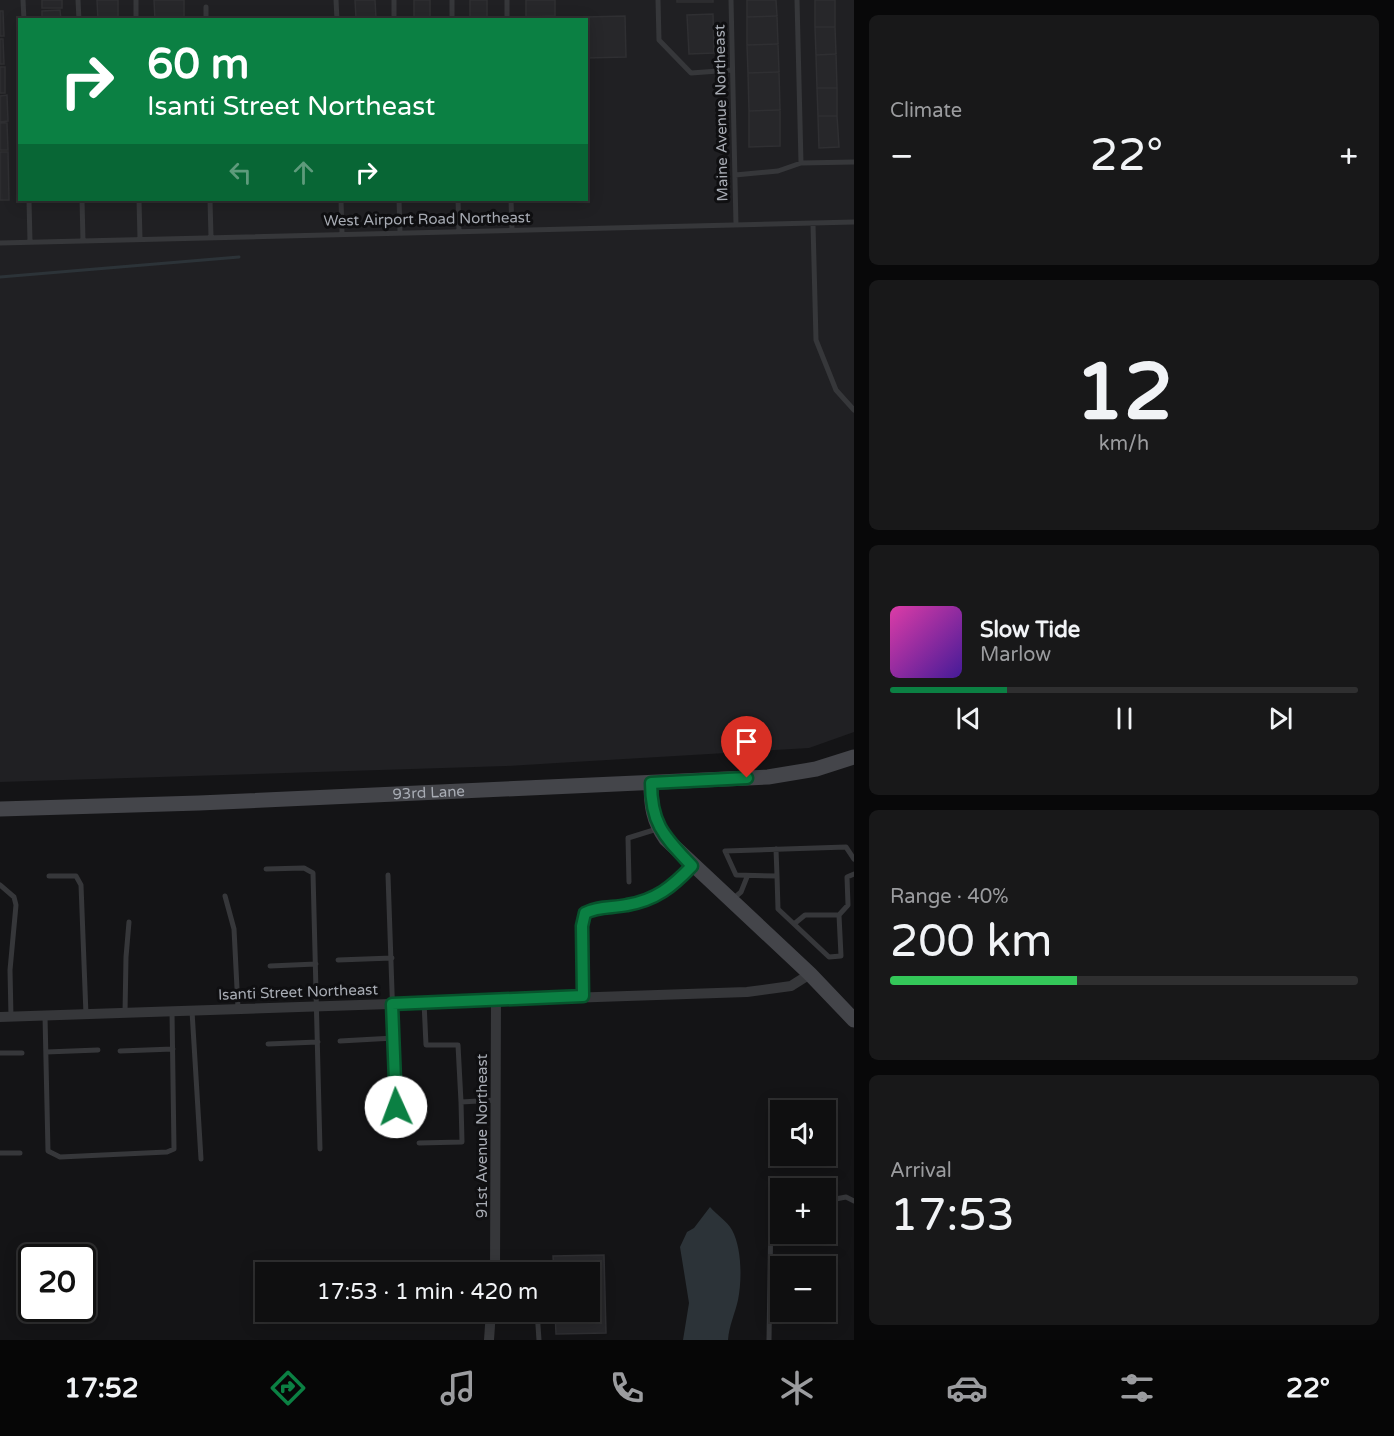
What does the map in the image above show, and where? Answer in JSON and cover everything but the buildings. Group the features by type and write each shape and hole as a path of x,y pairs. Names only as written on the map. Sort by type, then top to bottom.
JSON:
{"street":[{"name":"93rd Lane","path":"0,809 651,783 795,773 854,757"},
{"path":"651,783 651,805 659,829 692,866 849,1011"},
{"name":"Isanti Street Northeast","path":"5,1017 583,996 747,993 790,986 810,974"},
{"name":"91st Avenue Northeast","path":"495,1262 496,999"},
{"path":"489,1340 490,1322"}],"lane":[{"path":"23,0 24,18"},
{"path":"78,0 79,18"},
{"path":"136,0 136,18"},
{"path":"336,0 337,18"},
{"path":"394,0 394,18"},
{"path":"452,0 452,18"},
{"path":"507,0 507,18"},
{"path":"658,0 659,40 691,73 732,70"},
{"name":"Maine Avenue Northeast","path":"730,0 736,225"},
{"path":"797,0 801,163"},
{"path":"206,7 206,18"},
{"path":"735,175 778,171 801,163 854,162"},
{"path":"29,201 30,242"},
{"path":"82,201 83,240"},
{"path":"140,201 140,239"},
{"path":"210,201 211,237"},
{"path":"341,201 342,233"},
{"path":"399,201 400,232"},
{"path":"458,201 459,231"},
{"path":"511,201 512,230"},
{"name":"West Airport Road Northeast","path":"0,243 854,222"},
{"path":"813,224 816,340 836,390 854,411"},
{"path":"629,882 628,838 659,829"},
{"path":"777,876 736,875 724,851 846,846 854,859"},
{"path":"776,849 778,909 829,957 841,956 839,915 848,905 847,877 854,874"},
{"path":"583,996 582,926 585,913 593,909 627,905 657,897 671,888 692,866"},
{"path":"266,869 304,868 313,873 320,1149"},
{"path":"388,875 396,1107 388,1135"},
{"path":"49,876 76,876 81,885 86,1015"},
{"path":"730,902 741,892 747,877"},
{"path":"0,885 14,897 16,905 5,1017"},
{"path":"225,896 234,929 238,1010"},
{"path":"795,924 805,915 839,915"},
{"path":"125,1013 129,922"},
{"path":"338,960 392,958"},
{"path":"270,966 316,964"},
{"path":"419,1143 462,1142 458,1045 426,1046 424,1002"},
{"path":"192,1011 201,1159"},
{"path":"45,1016 48,1151 60,1157 167,1152 174,1149 172,1012"},
{"path":"340,1041 394,1038"},
{"path":"268,1044 318,1042"},
{"path":"120,1051 173,1049"},
{"path":"46,1052 98,1050"},
{"path":"0,1053 22,1053"},
{"path":"461,1102 497,1100"},
{"path":"0,1153 20,1153"},
{"path":"836,1199 846,1197 854,1201"},
{"path":"770,1340 771,1244"},
{"path":"538,1322 539,1340"}],"shaded area":[{"path":"0,0 854,0 854,732 809,748 506,766 0,782"},
{"path":"710,1207 732,1230 738,1246 740,1284 738,1300 728,1340 683,1340 689,1303 680,1247 687,1232 694,1228"}],"waterway":[{"path":"0,277 239,257"}],"route":[{"path":"396,1107 392,1004 583,996 582,926 585,913 593,909 627,905 657,897 671,888 692,866 659,829 651,805 651,783 747,778"}]}
